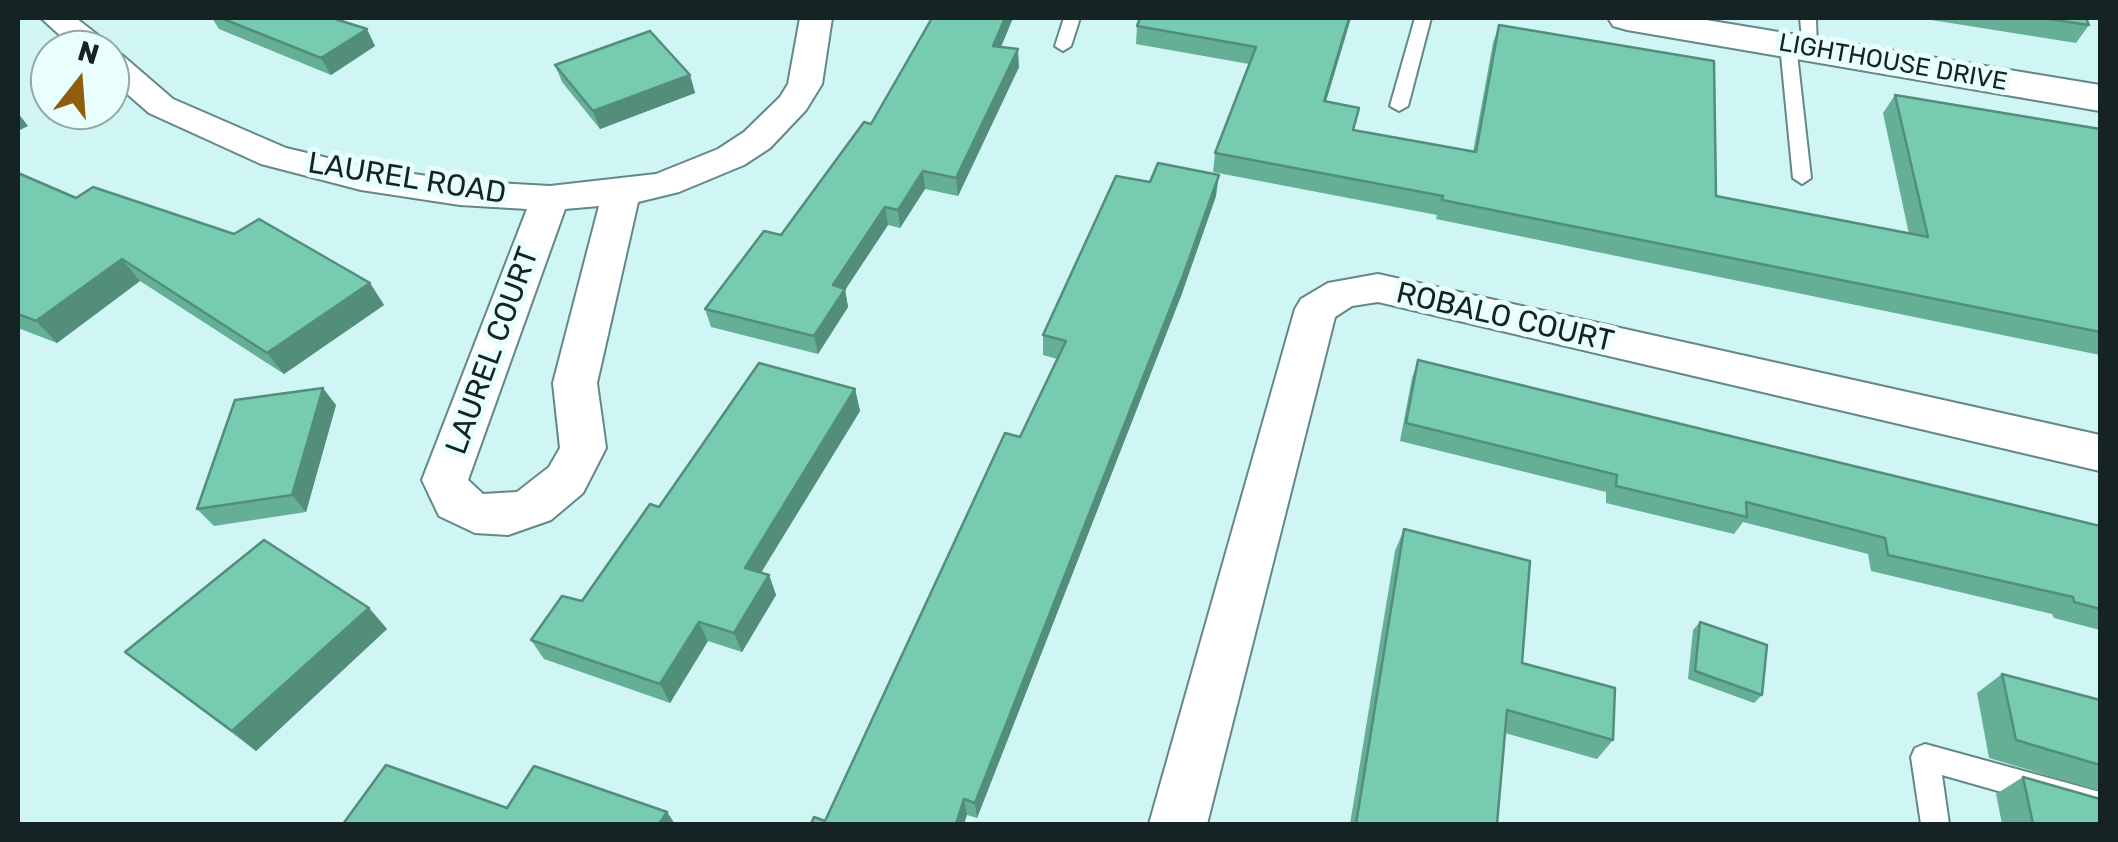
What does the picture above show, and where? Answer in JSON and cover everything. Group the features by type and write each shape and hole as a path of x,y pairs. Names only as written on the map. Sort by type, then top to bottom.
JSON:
{"street":[{"name":"LAUREL ROAD","path":"130,79 161,106 274,156 361,178 550,198 620,193 700,172 731,157 778,122 805,84 816,18"},
{"name":"LIGHTHOUSE DRIVE","path":"1626,18 1802,37 2100,98"},
{"name":"LAUREL COURT","path":"550,198 445,480 456,502 475,512 508,515 534,506 566,480 583,448 575,383 620,193"},
{"name":"ROBALO COURT","path":"1178,824 1316,309 1342,293 1378,288 2100,454"}],"lane":[{"path":"1063,46 1072,18"},
{"path":"1399,106 1423,18"},
{"path":"1802,37 1802,178"},
{"path":"1935,824 1925,757 2100,806"}],"building":[{"path":"221,18 332,18 367,29 321,58"},
{"path":"932,18 1005,18 993,46 1018,49 956,178 923,171 898,210 885,207 833,285 845,289 814,336 705,309 764,231 781,235 864,122 871,124"},
{"path":"1140,18 1349,18 1324,101 1359,108 1353,130 1476,152 1499,25 1714,61 1716,196 1928,237 1895,95 2100,129 2100,332 1442,200 1443,196 1215,153 1256,47 1137,26"},
{"path":"2042,18 2086,18 2089,25"},
{"path":"650,31 690,75 593,111 555,65"},
{"path":"1158,163 1219,175 1183,276 975,803 964,799 956,824 811,824 814,817 825,821 1005,433 1020,437 1066,341 1043,335 1116,176 1150,182"},
{"path":"18,173 76,198 93,187 234,234 259,219 370,283 267,353 122,259 36,321 18,314"},
{"path":"1418,360 2100,526 2100,609 2074,602 2073,597 1888,555 1885,538 1746,502 1747,517 1616,486 1617,475 1406,423"},
{"path":"759,363 855,389 745,568 769,575 734,633 699,622 660,684 531,640 562,596 582,601 650,504 659,507"},
{"path":"323,388 292,495 197,509 235,400"},
{"path":"1404,529 1530,561 1522,663 1615,688 1613,740 1507,710 1497,824 1356,824"},
{"path":"264,540 369,608 232,731 125,652"},
{"path":"1700,622 1767,645 1762,695 1695,671"},
{"path":"2002,674 2100,700 2100,765 2016,740"},
{"path":"386,765 507,808 534,766 667,812 659,824 343,824"},
{"path":"2023,777 2100,799 2100,824 2033,824"}]}
